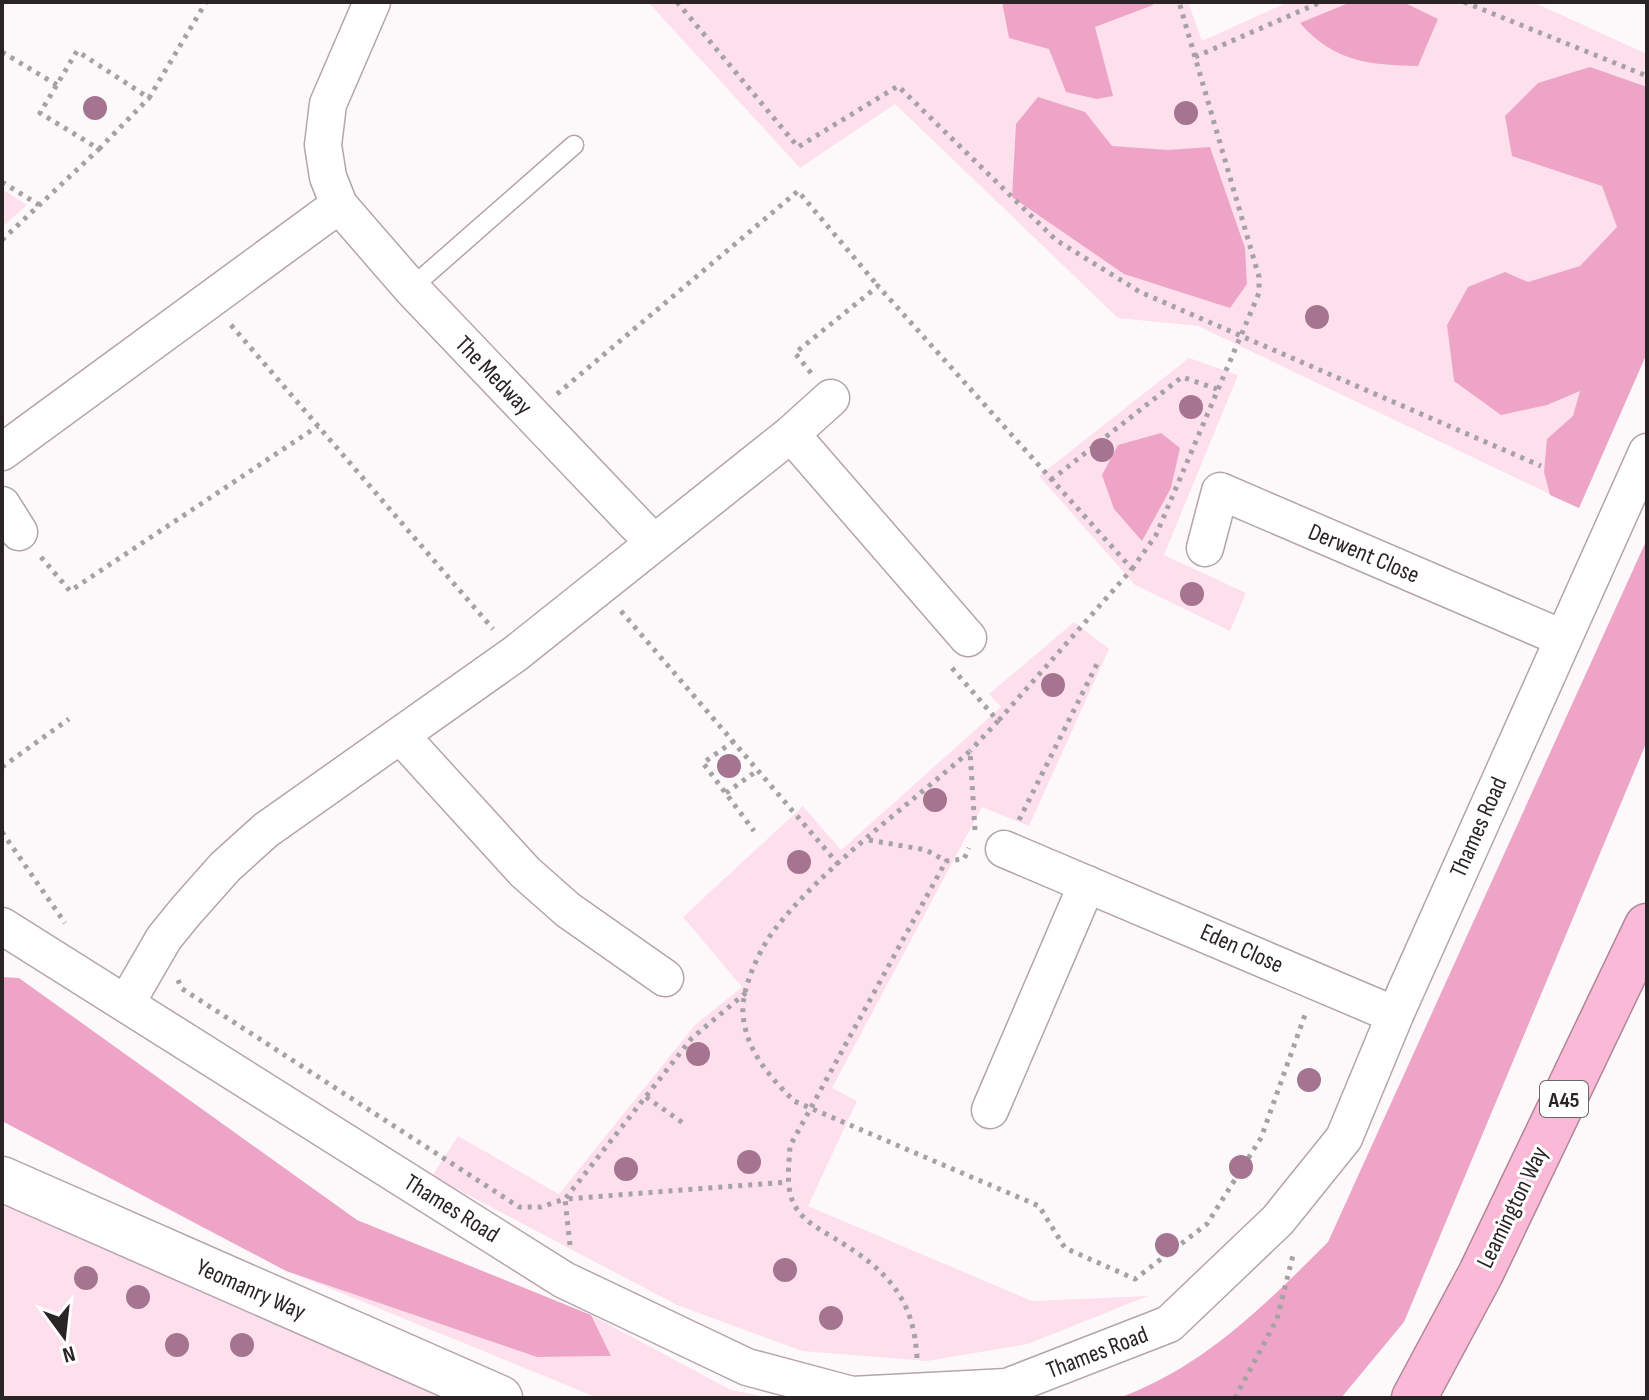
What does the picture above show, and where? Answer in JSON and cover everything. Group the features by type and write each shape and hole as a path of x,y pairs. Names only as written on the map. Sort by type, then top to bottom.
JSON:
{"highway":[{"name":"Leamington Way","path":"1414,1398 1481,1273 1647,926"}],"street":[{"name":"The Medway","path":"372,2 328,104 323,145 328,177 339,205 411,288 653,542"},
{"path":"2,452 339,205"},
{"path":"127,1002 164,938 225,867 266,830 515,654 791,434 831,398"},
{"path":"791,434 968,638"},
{"name":"Thames Road","path":"2,926 564,1280 747,1367 852,1395 1007,1387 1169,1324 1278,1220 1344,1138 1395,1015 1647,452"},
{"name":"Derwent Close","path":"1205,548 1220,491 1562,638"},
{"path":"401,736 525,872 568,910 665,978"},
{"name":"Eden Close","path":"1004,849 1395,1015"},
{"path":"990,1110 1087,884"},
{"name":"Yeomanry Way","path":"2,1179 500,1398"}],"lane":[{"path":"411,288 574,145"}],"path":[{"path":"2,240 149,98 206,2"},
{"path":"677,2 798,147 898,86 1056,240 1140,292 1541,466"},
{"path":"1179,2 1259,277 1259,293 1156,535 1132,569 970,751 839,865 775,929 754,964 743,1012 751,1047 769,1077 794,1101 1039,1206 1065,1248 1135,1279 1207,1224 1261,1138 1317,981"},
{"path":"1195,57 1321,2"},
{"path":"1464,2 1647,76"},
{"path":"99,149 40,113 77,51 149,98"},
{"path":"2,52 57,85"},
{"path":"2,182 39,205"},
{"path":"532,415 798,191 878,286 1132,569"},
{"path":"831,398 795,353 878,286"},
{"path":"209,300 515,654"},
{"path":"1051,480 1182,377 1217,389"},
{"path":"11,518 70,591 318,426"},
{"path":"599,585 839,865"},
{"path":"968,638 942,657 998,721"},
{"path":"1004,849 1099,660"},
{"path":"2,767 69,719"},
{"path":"734,741 703,763 754,831"},
{"path":"869,840 926,850 946,861 964,859 975,836 970,751"},
{"path":"726,793 758,770"},
{"path":"2,832 71,933"},
{"path":"917,1363 916,1334 901,1295 885,1273 798,1212 788,1182 790,1146 813,1109 946,861"},
{"path":"164,938 181,988 519,1207 541,1207 565,1199 788,1182"},
{"path":"570,1246 565,1199 692,1038 748,991"},
{"path":"646,1097 686,1125"},
{"path":"1235,1398 1277,1319 1295,1246 1278,1220"}],"shaded area":[{"path":"648,2 1188,2 1202,41 1288,2 1533,2 1647,54 1647,353 1579,508 1198,326 1118,318 895,104 800,168"},
{"path":"1002,2 1152,2 1153,5 1095,27 1113,96 1097,99 1066,92 1049,49 1009,38"},
{"path":"1351,2 1403,2 1438,19 1418,66 1353,59 1326,46 1300,23"},
{"path":"1590,67 1647,87 1647,353 1579,508 1550,495 1544,472 1547,439 1573,416 1580,391 1547,405 1501,415 1454,381 1447,325 1468,287 1505,272 1528,282 1580,266 1617,227 1602,186 1512,156 1505,116 1538,83"},
{"path":"1038,97 1085,112 1112,146 1168,150 1210,147 1245,248 1247,284 1230,308 1124,274 1012,197 1016,124"},
{"path":"2,189 27,205 2,227"},
{"path":"1189,358 1238,375 1164,555 1246,593 1230,631 1135,585 1039,476"},
{"path":"1161,433 1180,448 1171,488 1142,541 1114,509 1102,475 1118,445"},
{"path":"1647,539 1647,741 1404,1322 1341,1398 1119,1398 1150,1385 1206,1352 1257,1311 1328,1242"},
{"path":"1074,622 1109,649 1029,826 982,807 832,1088 857,1101 808,1206 1032,1301 1148,1296 1028,1344 927,1361 802,1351 677,1305 432,1176 458,1136 559,1194 695,1025 742,987 683,917 803,806 841,850 1001,707 989,694"},
{"path":"2,977 19,978 357,1220 591,1315 611,1356 537,1357 286,1271 2,1121"},
{"path":"2,1202 449,1398 2,1398"},
{"path":"295,1274 544,1357 611,1356 591,1315 731,1390 772,1398 598,1398"}]}
